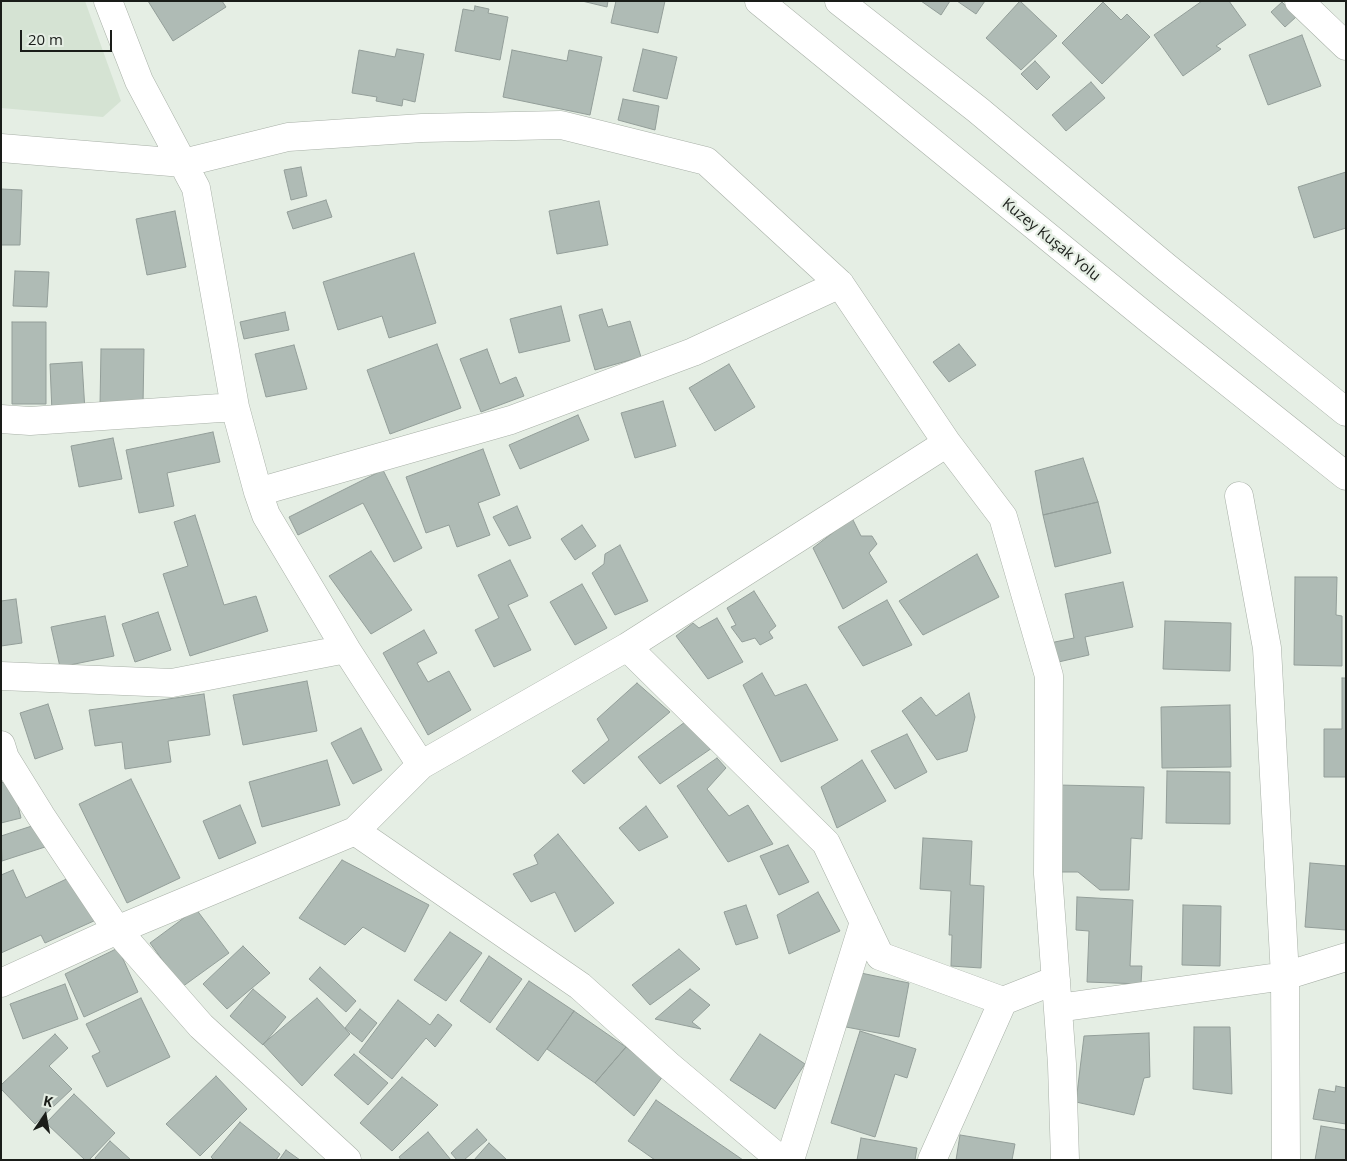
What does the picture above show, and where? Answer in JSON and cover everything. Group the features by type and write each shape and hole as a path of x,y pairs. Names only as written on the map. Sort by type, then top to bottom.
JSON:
{"street":[{"path":"108,1 140,81 196,188 235,406 266,515 346,649 421,764"},
{"name":"Kuzey Kuşak Yolu","path":"759,1 1346,476"},
{"path":"838,1 978,110 1346,412"},
{"path":"1298,1 1346,46"},
{"path":"1,148 183,163 288,137 422,128 562,125 706,162 840,284 947,443 1003,517 1049,676 1048,874 1062,1064 1065,1160"},
{"path":"258,492 511,420 693,352 840,284"},
{"path":"1,418 30,422 235,406"},
{"path":"1,984 116,930 355,831 421,764 628,647 947,443"},
{"path":"1239,496 1267,648 1285,976 1286,1160"},
{"path":"628,647 826,843 880,956 1003,1001 1056,980"},
{"path":"1,676 172,683 346,649"},
{"path":"1,745 5,758 41,816 116,930 201,1026 347,1160"},
{"path":"355,831 580,986 668,1065 781,1160"},
{"path":"790,1160 864,922"},
{"path":"1058,1008 1285,976 1346,958"},
{"path":"932,1160 1003,1001"}],"shaded area":[{"path":"1,1 85,1 121,101 103,117 1,108"}],"building":[{"path":"148,1 222,1 226,7 173,41"},
{"path":"582,1 608,1 607,7"},
{"path":"616,1 665,1 658,33 611,23"},
{"path":"921,1 950,1 941,15"},
{"path":"957,1 985,1 976,14"},
{"path":"1020,1 1057,36 1021,70 986,38"},
{"path":"1202,1 1229,1 1246,25 1216,46 1221,49 1183,76 1154,35"},
{"path":"1103,2 1121,20 1127,14 1150,37 1102,84 1062,43"},
{"path":"1282,2 1296,17 1285,27 1271,12"},
{"path":"475,6 489,9 488,13 508,17 500,60 455,51 463,9 474,11"},
{"path":"1302,35 1321,86 1268,105 1249,55"},
{"path":"397,49 424,54 415,102 403,99 402,106 376,101 377,97 352,93 359,50 395,57"},
{"path":"643,49 677,57 667,99 633,91"},
{"path":"512,50 567,61 569,50 602,57 590,115 503,97"},
{"path":"1035,61 1050,77 1037,90 1021,74"},
{"path":"1091,82 1105,98 1066,131 1052,115"},
{"path":"623,99 659,106 655,130 618,120"},
{"path":"301,167 307,196 291,200 284,170"},
{"path":"1346,172 1346,228 1314,238 1298,187"},
{"path":"1,189 22,190 20,245 1,245"},
{"path":"326,200 332,217 293,229 287,212"},
{"path":"599,201 608,245 557,254 549,211"},
{"path":"175,211 186,267 147,275 136,219"},
{"path":"414,253 436,323 389,338 382,316 338,330 323,282"},
{"path":"15,271 49,272 47,307 13,306"},
{"path":"561,306 570,341 519,353 510,319"},
{"path":"602,309 608,327 630,321 641,357 595,370 579,315"},
{"path":"285,312 289,330 244,339 240,322"},
{"path":"12,322 46,322 46,404 12,404"},
{"path":"437,344 461,408 390,434 367,370"},
{"path":"959,344 976,365 949,382 933,362"},
{"path":"294,345 307,389 266,397 255,354"},
{"path":"101,349 144,349 143,405 100,405"},
{"path":"487,349 500,384 516,377 524,396 481,412 460,359"},
{"path":"82,362 85,411 52,413 50,364"},
{"path":"729,364 755,407 715,431 689,388"},
{"path":"663,401 676,446 635,458 621,413"},
{"path":"578,415 589,440 520,469 509,445"},
{"path":"213,432 220,462 167,473 174,506 139,513 126,450"},
{"path":"113,438 122,479 79,487 71,446"},
{"path":"483,449 500,495 478,503 490,535 457,547 449,525 426,533 406,477"},
{"path":"1083,458 1098,502 1043,515 1035,471"},
{"path":"383,470 422,548 394,562 363,503 298,535 289,517"},
{"path":"1098,502 1111,553 1055,567 1043,515"},
{"path":"517,506 531,538 509,546 493,517"},
{"path":"195,515 224,605 256,596 268,631 190,656 163,574 188,566 174,522"},
{"path":"852,518 861,536 872,536 877,544 869,553 887,582 843,609 813,548"},
{"path":"582,525 596,546 575,560 561,539"},
{"path":"620,545 648,601 615,615 592,573 604,564 605,554"},
{"path":"371,551 412,610 371,634 329,576"},
{"path":"977,554 999,597 923,635 899,601"},
{"path":"510,560 528,596 508,605 531,650 494,667 475,630 499,618 478,575"},
{"path":"1295,577 1337,577 1336,615 1342,616 1342,666 1294,665"},
{"path":"1123,582 1133,627 1085,637 1089,655 1054,663 1050,643 1074,638 1065,594"},
{"path":"582,584 607,628 575,645 550,602"},
{"path":"754,591 776,626 769,632 773,638 760,645 755,638 742,642 731,627 736,625 727,608"},
{"path":"16,599 22,643 1,646 1,601"},
{"path":"887,600 912,645 863,666 838,627"},
{"path":"158,612 171,650 135,662 122,624"},
{"path":"105,616 114,656 60,667 51,627"},
{"path":"717,618 743,662 708,679 676,636 693,623 699,628"},
{"path":"1165,621 1231,623 1230,671 1163,669"},
{"path":"424,630 437,653 417,663 428,682 449,671 471,710 428,735 383,653"},
{"path":"762,673 775,696 806,684 838,740 781,762 743,685"},
{"path":"1342,678 1346,678 1346,777 1324,777 1324,729 1342,729"},
{"path":"307,681 317,731 243,745 233,695"},
{"path":"637,683 670,712 584,784 572,771 609,740 597,719"},
{"path":"969,693 975,717 967,751 937,760 902,711 921,697 936,716"},
{"path":"204,694 210,735 168,741 171,762 125,769 122,742 95,746 89,710"},
{"path":"48,704 63,749 35,759 20,713"},
{"path":"1230,705 1231,767 1162,768 1161,707"},
{"path":"685,722 712,748 660,784 638,757"},
{"path":"361,728 382,770 353,784 331,743"},
{"path":"907,734 927,772 895,789 871,751"},
{"path":"717,758 726,768 707,789 729,816 748,805 773,844 728,862 677,786"},
{"path":"327,760 340,805 262,827 249,782"},
{"path":"862,760 886,801 837,828 821,787"},
{"path":"1167,771 1230,772 1230,824 1166,823"},
{"path":"131,779 180,878 127,903 79,804"},
{"path":"12,780 21,818 1,823 1,783"},
{"path":"1058,785 1144,787 1142,839 1131,838 1129,890 1100,890 1078,872 1056,872"},
{"path":"240,805 256,843 219,859 203,821"},
{"path":"646,806 668,837 639,851 619,828"},
{"path":"38,824 45,847 2,861 1,836"},
{"path":"558,834 614,903 575,932 555,892 531,902 513,874 538,864 534,855"},
{"path":"923,838 972,841 970,885 984,886 981,968 951,966 952,935 949,935 951,891 920,889"},
{"path":"788,845 809,882 779,895 760,856"},
{"path":"342,860 429,905 405,952 363,927 345,945 299,918"},
{"path":"1310,863 1346,866 1346,930 1305,927"},
{"path":"13,870 26,898 75,875 96,920 45,943 41,935 1,953 1,875"},
{"path":"818,892 840,931 789,954 777,915"},
{"path":"1077,897 1133,900 1130,966 1142,966 1141,984 1087,982 1089,931 1076,930"},
{"path":"746,905 758,938 736,945 724,912"},
{"path":"1183,905 1221,906 1220,966 1182,965"},
{"path":"196,909 229,953 182,987 150,943"},
{"path":"450,932 482,953 446,1001 414,980"},
{"path":"243,946 270,973 227,1009 203,984"},
{"path":"118,948 138,992 84,1017 65,974"},
{"path":"679,949 700,969 650,1005 632,985"},
{"path":"489,956 522,979 490,1023 460,1001"},
{"path":"320,967 356,1001 346,1012 309,979"},
{"path":"856,972 909,983 899,1037 846,1027"},
{"path":"529,981 574,1011 538,1061 496,1029"},
{"path":"65,984 78,1019 23,1039 10,1004"},
{"path":"253,989 286,1017 263,1045 230,1016"},
{"path":"690,989 710,1005 692,1022 701,1029 655,1019"},
{"path":"141,998 170,1057 107,1087 92,1056 100,1052 86,1024"},
{"path":"317,998 350,1034 302,1086 263,1044"},
{"path":"398,1000 430,1025 438,1014 452,1025 435,1047 426,1038 392,1079 359,1052"},
{"path":"360,1009 377,1023 362,1042 345,1028"},
{"path":"574,1011 626,1047 595,1083 547,1049"},
{"path":"1194,1027 1230,1027 1232,1094 1193,1089"},
{"path":"860,1031 916,1049 907,1078 895,1074 875,1137 831,1123"},
{"path":"1149,1033 1150,1077 1144,1078 1134,1115 1076,1102 1084,1036"},
{"path":"55,1034 68,1048 49,1066 72,1089 35,1124 1,1089 1,1085"},
{"path":"760,1034 805,1064 775,1109 730,1080"},
{"path":"626,1047 663,1076 634,1116 595,1083"},
{"path":"354,1054 388,1083 368,1105 334,1075"},
{"path":"216,1076 247,1109 200,1156 166,1124"},
{"path":"402,1077 438,1105 392,1151 360,1123"},
{"path":"1336,1086 1346,1088 1346,1124 1313,1119 1319,1089 1335,1092"},
{"path":"74,1094 115,1133 89,1160 85,1160 46,1123"},
{"path":"656,1100 743,1160 655,1160 628,1141"},
{"path":"240,1122 280,1154 276,1160 214,1160 211,1157"},
{"path":"1321,1126 1346,1130 1346,1160 1315,1160"},
{"path":"477,1129 487,1140 464,1160 457,1160 451,1153"},
{"path":"428,1132 451,1160 401,1160 399,1157"},
{"path":"960,1135 1015,1144 1012,1160 956,1160"},
{"path":"861,1138 917,1148 915,1160 857,1160"},
{"path":"110,1141 131,1160 96,1160 95,1158"},
{"path":"489,1143 507,1160 474,1160"},
{"path":"286,1150 300,1160 279,1160"}]}
